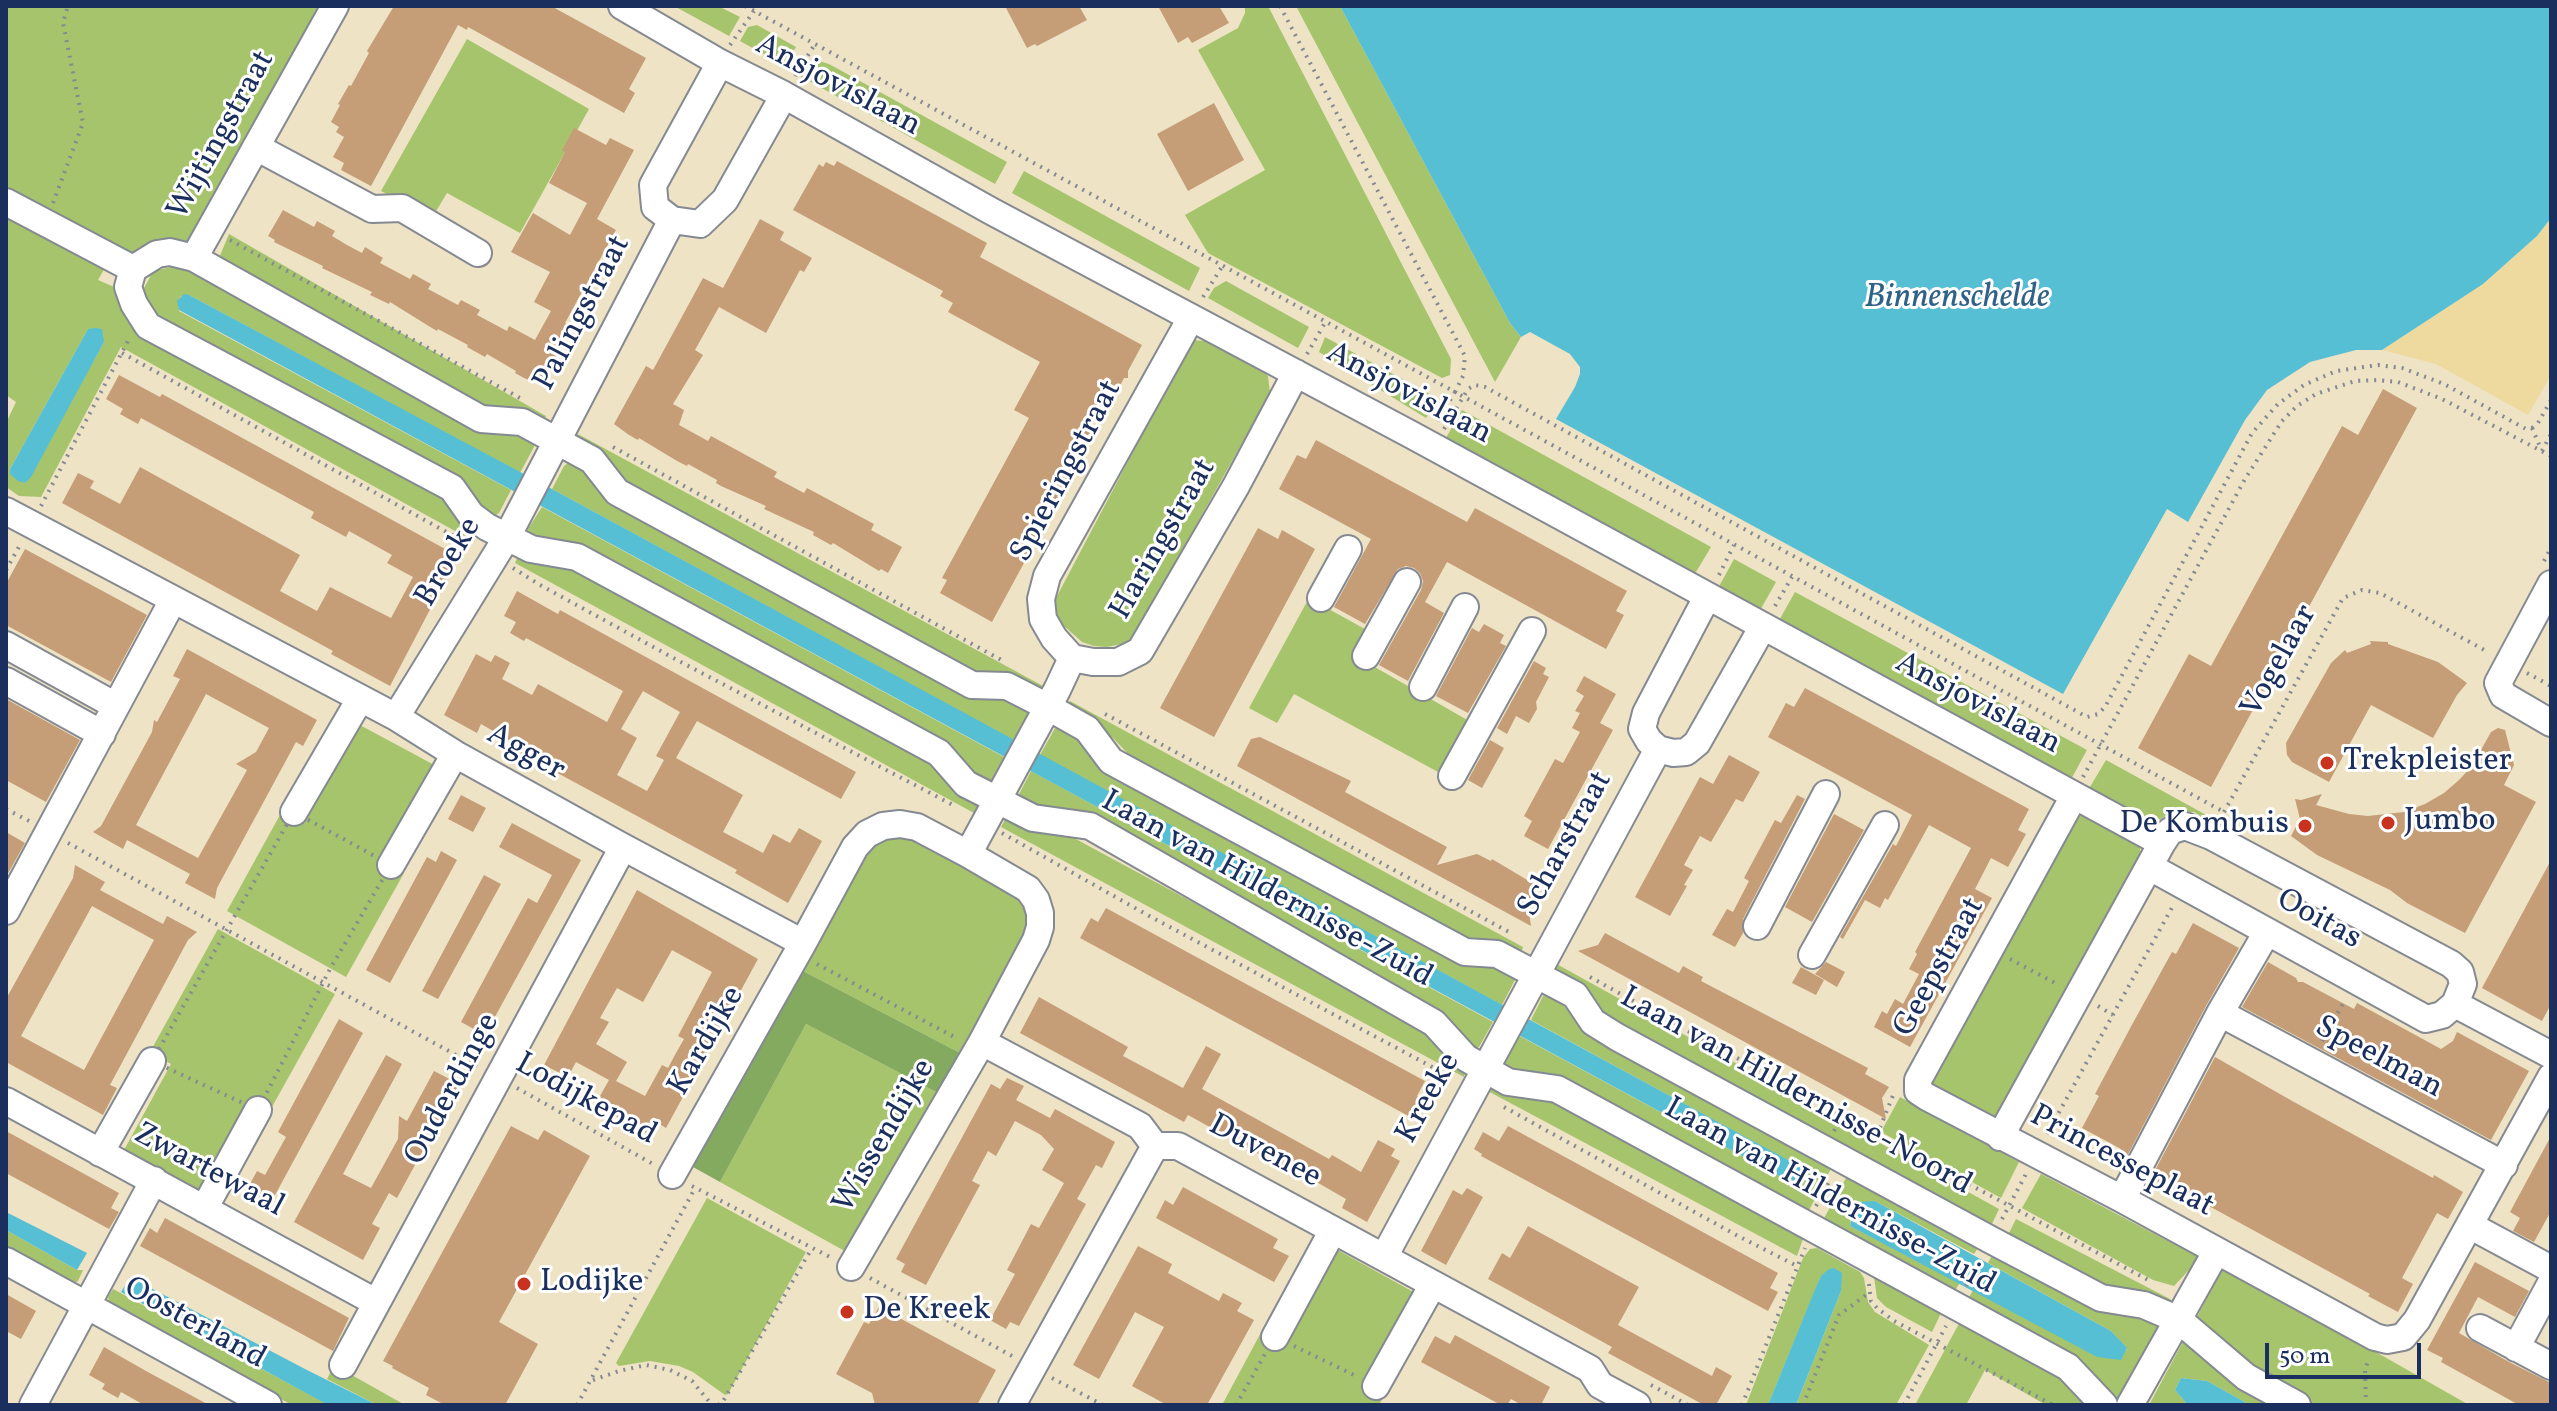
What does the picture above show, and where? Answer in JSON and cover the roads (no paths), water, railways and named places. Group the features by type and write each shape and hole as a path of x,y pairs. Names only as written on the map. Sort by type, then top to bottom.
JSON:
{"street":[{"name":"Wijtingstraat","path":"194,258 335,6"},
{"name":"Ansjovislaan","path":"622,6 730,54 784,95 991,211 1296,373 1429,436 1762,628 2162,843"},
{"name":"Palingstraat","path":"730,54 653,185 655,207 672,220 700,224 725,200 784,95"},
{"path":"256,147 372,209 402,208 478,253"},
{"path":"6,202 133,269"},
{"name":"Palingstraat","path":"557,441 672,220"},
{"name":"Laan van Hildernisse-Noord","path":"133,269 157,254 170,252 194,258 481,419 522,422 592,460 617,492 972,685 1007,686 1087,729 1111,761 1125,769 1465,952 1497,954 1575,995 1593,1022 1989,1244 2101,1298 2184,1311 2246,1377 2297,1405"},
{"name":"Laan van Hildernisse-Zuid","path":"133,269 128,287 134,304 148,326 452,488 471,515 487,527 501,546 577,557 939,753 991,812 1090,826 1434,1023 1466,1058 1479,1079 1557,1089 1805,1224 1958,1301 2068,1367 2104,1405"},
{"name":"Spieringstraat","path":"1072,658 1054,638 1043,619 1041,599 1047,576 1191,318"},
{"name":"Haringstraat","path":"1072,658 1118,662 1140,651 1236,486 1296,373"},
{"name":"Broeke","path":"396,717 501,546 557,441"},
{"name":"Agger","path":"6,511 396,717 455,754 800,948"},
{"path":"1321,598 1348,549"},
{"path":"1366,656 1407,582"},
{"path":"2549,717 2503,695 2498,683 2501,659 2551,584"},
{"path":"1707,597 1646,713 1642,729 1658,749 1686,752 1697,743 1762,628"},
{"path":"6,911 173,600"},
{"path":"1423,687 1465,607"},
{"path":"1452,776 1532,631"},
{"path":"6,645 116,706"},
{"path":"968,854 1072,658"},
{"path":"6,681 102,734"},
{"path":"294,812 360,699"},
{"name":"Scharstraat","path":"1537,975 1658,749"},
{"path":"391,865 455,754"},
{"path":"1757,926 1826,794"},
{"name":"Geepstraat","path":"2000,1137 1918,1091 1918,1080 2074,796"},
{"path":"800,948 855,847 867,834 883,826 900,824 917,827 968,854 1028,889 1040,913 1036,940 979,1046"},
{"path":"1812,955 1885,825"},
{"name":"Ooitas","path":"2150,867 2426,1019 2442,1015 2455,1004 2463,984 2460,972 2451,964 2211,836 2185,826 2170,831 2162,843"},
{"name":"Princesseplaat","path":"2162,843 2000,1137 2122,1199 2375,1337 2387,1340 2403,1337 2417,1320 2471,1226"},
{"name":"Ouderdinge","path":"343,1365 623,847"},
{"path":"2122,1199 2220,1013 2267,932"},
{"name":"Kardijke","path":"672,1175 800,948"},
{"name":"Kreeke","path":"1384,1257 1537,975"},
{"path":"2455,1004 2551,1055"},
{"name":"Speelman","path":"2220,1013 2504,1165"},
{"name":"Duvenee","path":"979,1046 1140,1126 1155,1146 1178,1146 1590,1369 1596,1395 1637,1405"},
{"name":"Wissendijke","path":"851,1267 979,1046"},
{"path":"100,1153 152,1061"},
{"path":"2551,1077 2471,1226 2551,1269"},
{"name":"Zwartewaal","path":"6,1101 368,1298 379,1297"},
{"path":"204,1209 258,1110"},
{"path":"1012,1405 1155,1146"},
{"path":"33,1405 154,1180"},
{"path":"1275,1337 1333,1230"},
{"path":"2130,1405 2216,1252"},
{"name":"Oosterland","path":"6,1261 268,1405"},
{"path":"2516,1348 2551,1283"},
{"path":"1376,1386 1432,1286"},
{"path":"2480,1328 2551,1366"}],"water":[{"name":"Binnenschelde","path":"1340,6 2551,6 2551,218 2537,236 2483,284 2382,350 2356,350 2310,362 2267,390 2245,420 2188,522 2167,509 2063,694 1556,419 1575,387 1580,367 1570,354 1530,332 1521,337 1510,323"},
{"path":"184,294 552,489 1801,1167 1801,1176 1792,1183 179,310 177,301"},
{"path":"88,329 102,329 104,342 31,477 25,483 18,481 10,474 10,469"},
{"path":"1875,1201 2111,1331 2127,1348 2121,1360 2097,1357 1850,1226 1853,1206 1858,1202"},
{"path":"6,1212 87,1253 77,1270 6,1230"},
{"path":"1834,1268 1842,1273 1841,1291 1796,1405 1768,1405 1821,1276"},
{"path":"130,1277 377,1405 328,1405 121,1292"},
{"path":"2181,1378 2207,1381 2250,1405 2188,1405 2175,1390"}],"place":[{"name":"Trekpleister","path":"2327,763"},
{"name":"Jumbo","path":"2388,823"},
{"name":"De Kombuis","path":"2305,826"},
{"name":"Lodijke","path":"524,1284"},
{"name":"De Kreek","path":"847,1312"}]}
